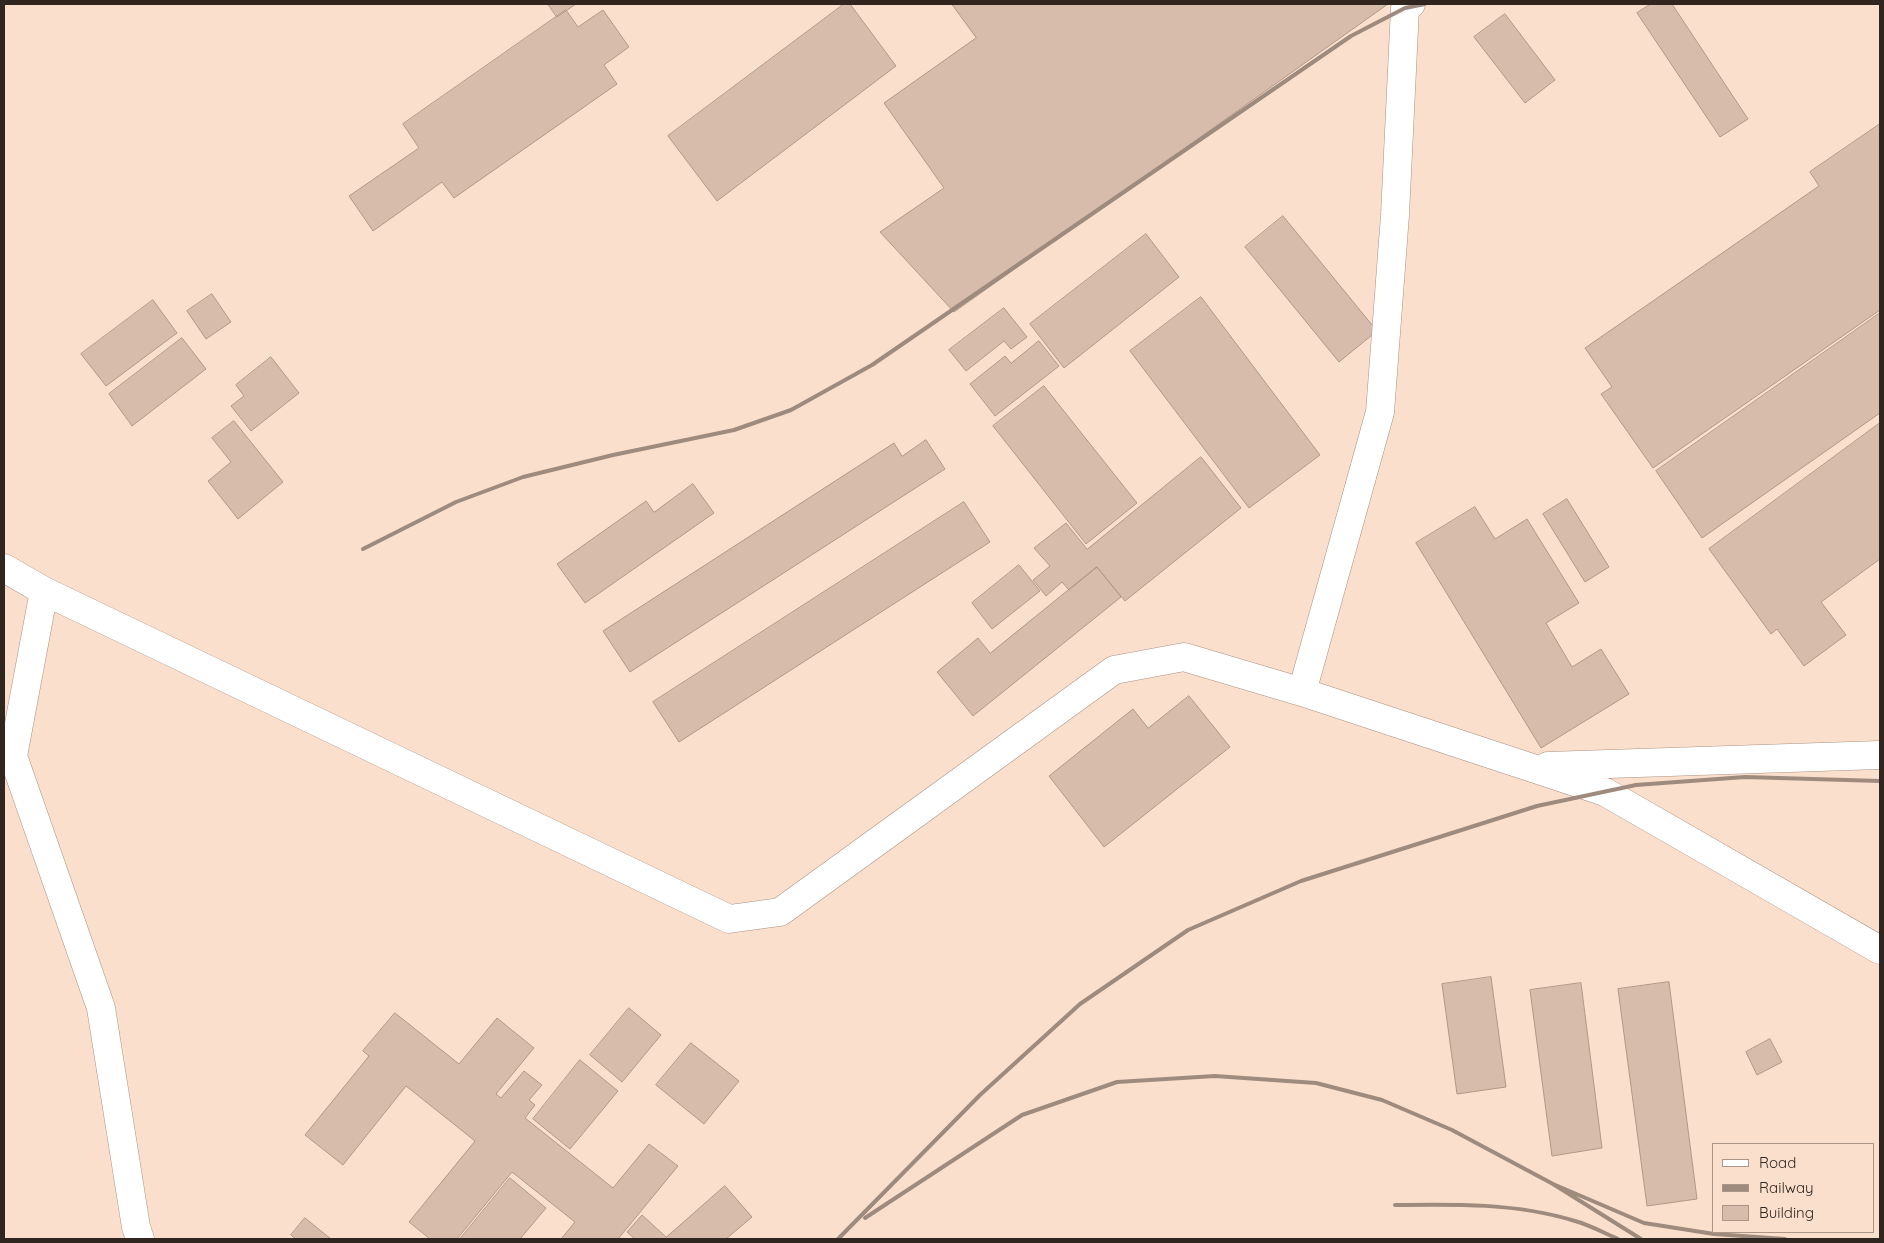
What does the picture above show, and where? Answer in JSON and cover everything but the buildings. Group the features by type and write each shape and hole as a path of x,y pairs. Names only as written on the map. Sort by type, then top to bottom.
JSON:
{"lane":[{"path":"1302,692 1380,412 1395,215 1405,8 1411,4"},
{"path":"4,568 44,591 729,918 780,912 1114,670 1184,657 1302,692 1605,792 1880,950"},
{"path":"44,591 13,756 101,1008 136,1227 140,1239"},
{"path":"1529,766 1880,756"}],"railway":[{"path":"363,549 456,502 523,477 613,455 734,430 791,410 872,365 1351,36 1405,8 1425,4"},
{"path":"838,1239 980,1095 1080,1004 1188,930 1301,881 1537,806 1636,785 1745,777 1880,781"},
{"path":"865,1218 1022,1115 1117,1082 1215,1076 1316,1083 1382,1100 1452,1130 1553,1184"},
{"path":"1641,1239 1553,1184 1644,1223 1714,1234 1785,1239"},
{"path":"1395,1205 1486,1206 1531,1211 1581,1223 1618,1239"}]}
